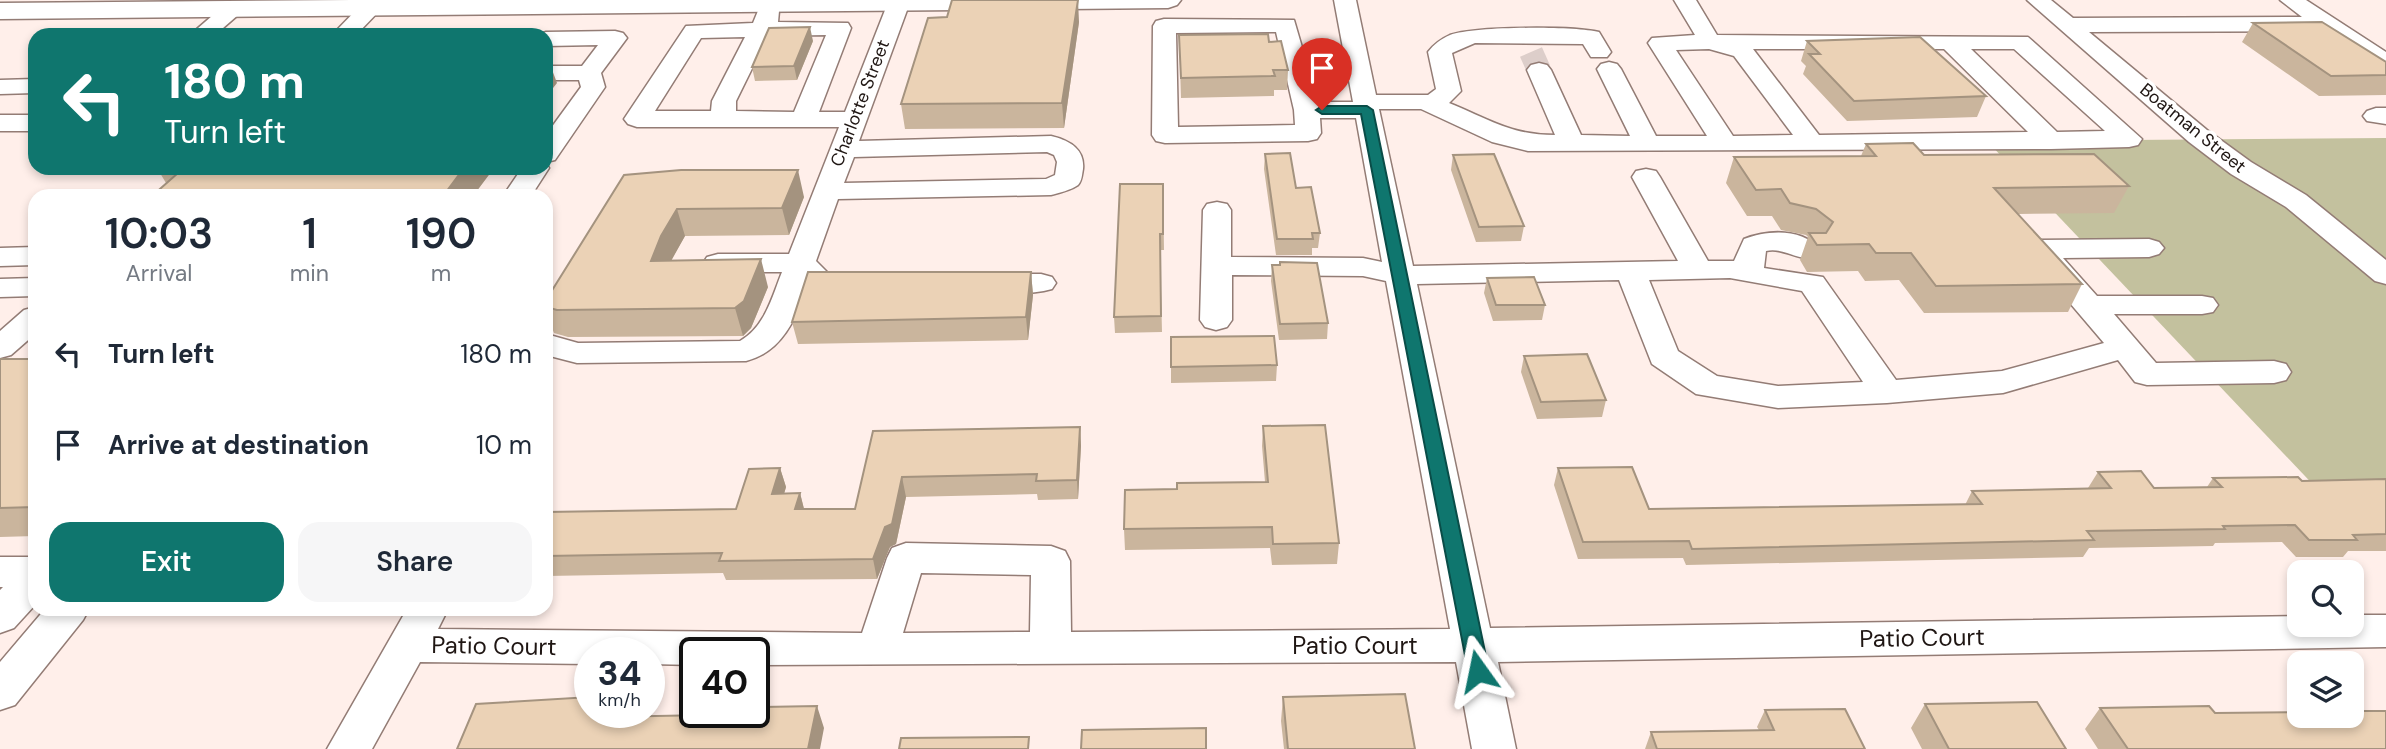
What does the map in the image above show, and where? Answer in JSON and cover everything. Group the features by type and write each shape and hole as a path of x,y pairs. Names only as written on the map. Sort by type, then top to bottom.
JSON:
{"main road":[{"path":"6,9 646,2 761,15 899,2 1168,0"}],"street":[{"path":"1345,0 1494,749"},
{"path":"1685,0 1710,42 1742,51 1812,143"},
{"name":"Boatman Street","path":"2038,0 2198,136 2241,168 2296,201 2386,275"},
{"path":"2291,0 2386,64"},
{"path":"589,73 646,2"},
{"name":"Charlotte Street","path":"553,346 577,353 746,351 760,345 772,334 800,263 820,192 843,149 899,2"},
{"path":"350,28 372,7"},
{"path":"210,28 235,8"},
{"path":"723,119 724,101 761,15"},
{"path":"804,120 840,28 761,15 694,31 637,119 723,119 804,120 854,120"},
{"path":"2068,25 2327,24"},
{"path":"1286,25 1307,110 1308,134 1165,135 1164,26 1286,25"},
{"path":"1431,105 1448,91 1440,52 1448,44 1475,36 1531,53 1591,37 1647,144"},
{"path":"553,39 615,38"},
{"path":"1950,42 2051,141"},
{"path":"1307,110 1424,102 1500,136 1528,143 1725,144 2129,139 2020,42 1660,43 1725,144"},
{"path":"1531,53 1572,144"},
{"path":"553,73 589,73"},
{"path":"553,144 593,87 589,73"},
{"path":"0,87 28,86"},
{"path":"0,122 28,123"},
{"path":"820,192 1051,187 1068,180 1070,162 1065,150 1051,144 843,149"},
{"path":"1646,177 1698,270"},
{"path":"1216,320 1217,210"},
{"path":"2149,248 2039,249 2147,374 2274,372"},
{"path":"687,264 800,263 821,283 876,283"},
{"path":"1218,266 1363,267 1400,275 1730,269 1748,273 1812,269 1888,392"},
{"path":"1630,271 1664,357 1708,386 1778,397 1888,392 2003,382 2125,347"},
{"path":"959,283 1041,283"},
{"path":"0,288 28,287"},
{"path":"2088,305 2202,305"},
{"path":"8,361 28,328"},
{"path":"877,650 906,558 1051,561 1050,648"},
{"path":"0,572 28,572"},
{"path":"0,617 28,586"},
{"path":"0,692 16,653 61,616"},
{"path":"349,749 424,616"},
{"name":"Patio Court","path":"408,645 877,650 1473,646 2386,631"}],"lane":[{"path":"0,257 28,256"}],"shaded area":[{"path":"2386,138 2386,531 2358,532 1987,141"}],"building":[{"path":"952,0 1078,0 1062,103 901,104 928,18 947,17"},
{"path":"2322,22 2386,62 2386,75 2331,76 2253,23"},
{"path":"810,27 794,66 752,67 769,28"},
{"path":"1268,34 1269,42 1281,41 1288,70 1273,70 1275,76 1181,78 1179,35"},
{"path":"1920,37 1986,96 1854,101 1809,54 1820,54 1807,41"},
{"path":"1913,143 1924,155 2094,154 2129,186 1994,188 2082,284 1936,286 1911,253 1876,253 1869,244 1817,245 1809,233 1826,233 1833,222 1816,209 1790,203 1781,189 1756,190 1734,157 1876,156 1866,144"},
{"path":"1290,153 1296,188 1311,187 1320,233 1312,233 1313,239 1277,239 1265,154"},
{"path":"1494,154 1524,226 1479,227 1453,155"},
{"path":"681,170 798,170 782,208 677,209 661,236 651,261 761,259 744,301 735,308 553,309 553,289 624,175"},
{"path":"176,175 459,175 448,189 160,189"},
{"path":"1120,184 1163,184 1163,234 1160,234 1161,316 1114,317"},
{"path":"1280,262 1317,263 1328,323 1280,324 1272,265 1280,265"},
{"path":"808,272 1031,272 1026,317 792,322"},
{"path":"1534,277 1545,305 1496,305 1487,278"},
{"path":"1274,336 1277,365 1171,367 1171,337"},
{"path":"1587,354 1606,400 1541,402 1524,356"},
{"path":"0,359 28,359 28,507 0,508"},
{"path":"1325,425 1339,543 1273,544 1272,527 1124,529 1125,490 1177,489 1177,483 1268,482 1263,426"},
{"path":"1080,427 1077,480 1036,481 1037,474 902,477 892,524 885,527 873,559 719,561 722,553 553,556 553,512 736,509 749,469 780,468 772,494 800,493 795,509 855,509 873,431"},
{"path":"1632,467 1649,509 1982,504 1972,491 2111,488 2098,472 2141,471 2154,488 2222,487 2213,478 2298,477 2302,481 2386,479 2386,534 2353,535 2357,540 2309,540 2295,525 2087,531 2094,540 1692,549 1689,541 1583,542 1558,468"},
{"path":"1405,694 1415,749 1288,749 1283,697"},
{"path":"574,698 574,728 665,728 665,716 679,716 679,728 770,728 770,707 817,706 808,749 457,749 476,704"},
{"path":"2037,702 2066,749 1949,749 1925,704"},
{"path":"2209,706 2215,713 2287,712 2287,728 2364,728 2364,711 2386,711 2386,749 2128,749 2100,708"},
{"path":"1845,709 1865,749 1657,749 1651,732 1774,730 1765,710"},
{"path":"1206,728 1206,749 1081,749 1082,730"},
{"path":"1029,737 1028,749 899,749 901,738"}],"tunnel":[{"path":"1531,52 1539,70"}],"route":[{"path":"1322,110 1367,110 1478,671"}]}
